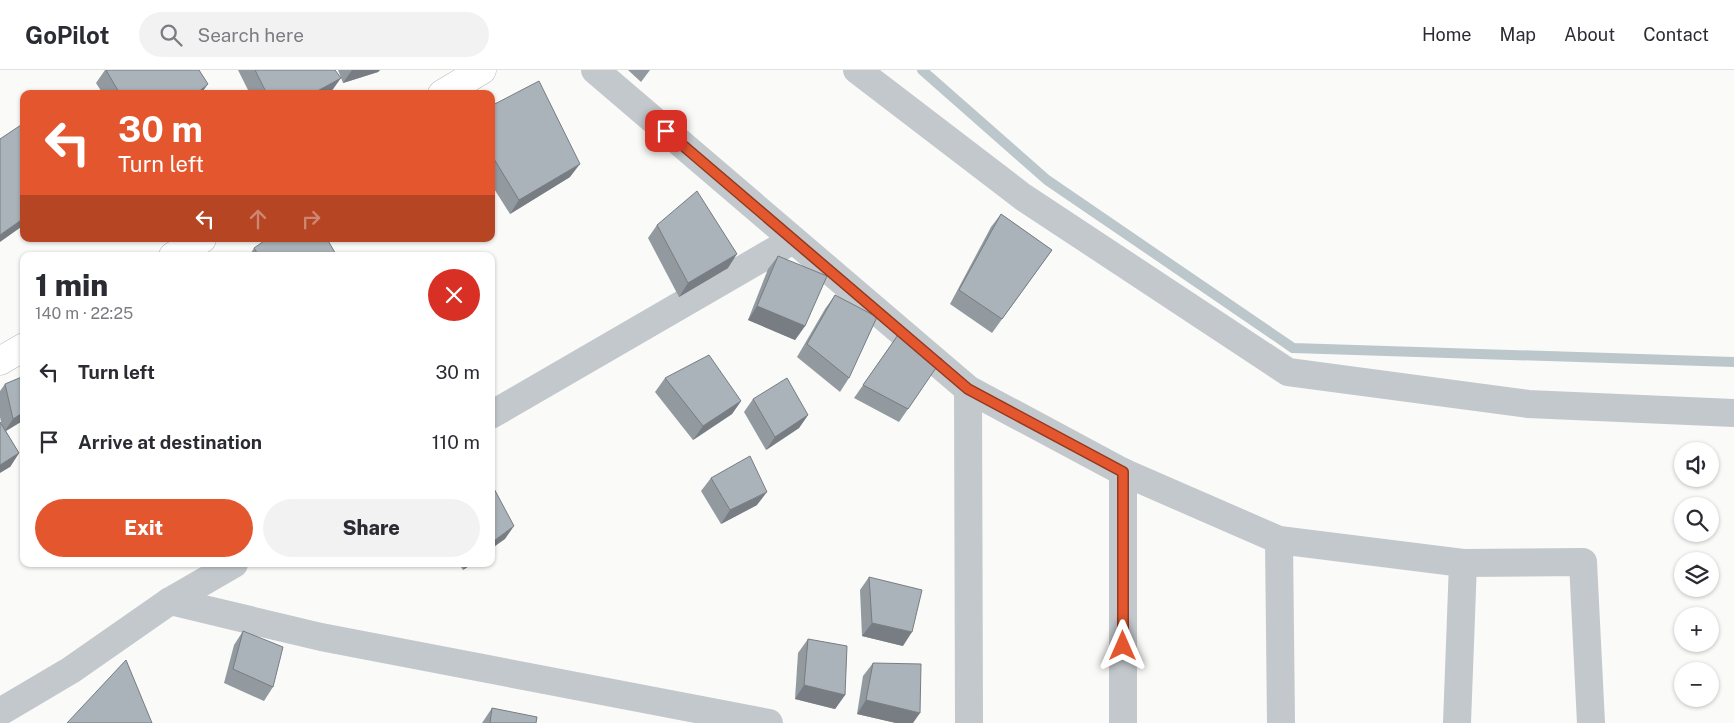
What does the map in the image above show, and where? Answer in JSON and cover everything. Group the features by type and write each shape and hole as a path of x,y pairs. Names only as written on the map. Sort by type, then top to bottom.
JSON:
{"main road":[{"path":"449,90 482,70"},
{"path":"180,252 197,242"},
{"path":"0,361 20,349"}],"street":[{"path":"595,70 968,389 1123,472 1279,540 1463,563 1583,562 1591,723"},
{"path":"857,70 1023,197 1288,372 1528,404 1734,413"},
{"path":"495,413 793,240"},
{"path":"968,389 969,723"},
{"path":"1123,472 1124,723"},
{"path":"1279,540 1281,723"},
{"path":"1457,723 1463,563"},
{"path":"0,712 71,670 170,601 229,567"},
{"path":"170,601 321,637 769,723"}],"building":[{"path":"106,70 199,70 208,84 201,90 118,90"},
{"path":"255,70 335,70 341,78 319,90 265,90"},
{"path":"539,81 580,164 519,200 495,161 495,104"},
{"path":"20,126 20,221 0,235 0,139"},
{"path":"697,191 737,254 688,283 657,225"},
{"path":"1001,214 1052,250 1002,319 959,290"},
{"path":"263,242 329,242 335,252 256,252 254,248"},
{"path":"778,256 827,276 805,326 757,306"},
{"path":"835,295 877,317 849,378 807,344"},
{"path":"898,335 942,359 908,409 863,385"},
{"path":"709,355 741,401 703,426 665,378"},
{"path":"20,378 20,415 13,419 5,384"},
{"path":"787,378 808,415 775,437 753,399"},
{"path":"0,422 19,453 0,465"},
{"path":"750,456 767,492 730,510 711,478"},
{"path":"495,490 514,526 495,540"},
{"path":"869,577 922,590 912,632 872,623"},
{"path":"243,631 283,647 273,687 233,669"},
{"path":"808,639 847,646 845,695 804,685"},
{"path":"126,660 152,723 67,723"},
{"path":"873,663 921,664 920,713 866,700"},
{"path":"492,708 537,717 536,723 490,723"}],"waterway":[{"path":"922,70 1047,180 1293,348 1734,362"}],"route":[{"path":"666,131 968,389 1123,472 1123,646"}]}
